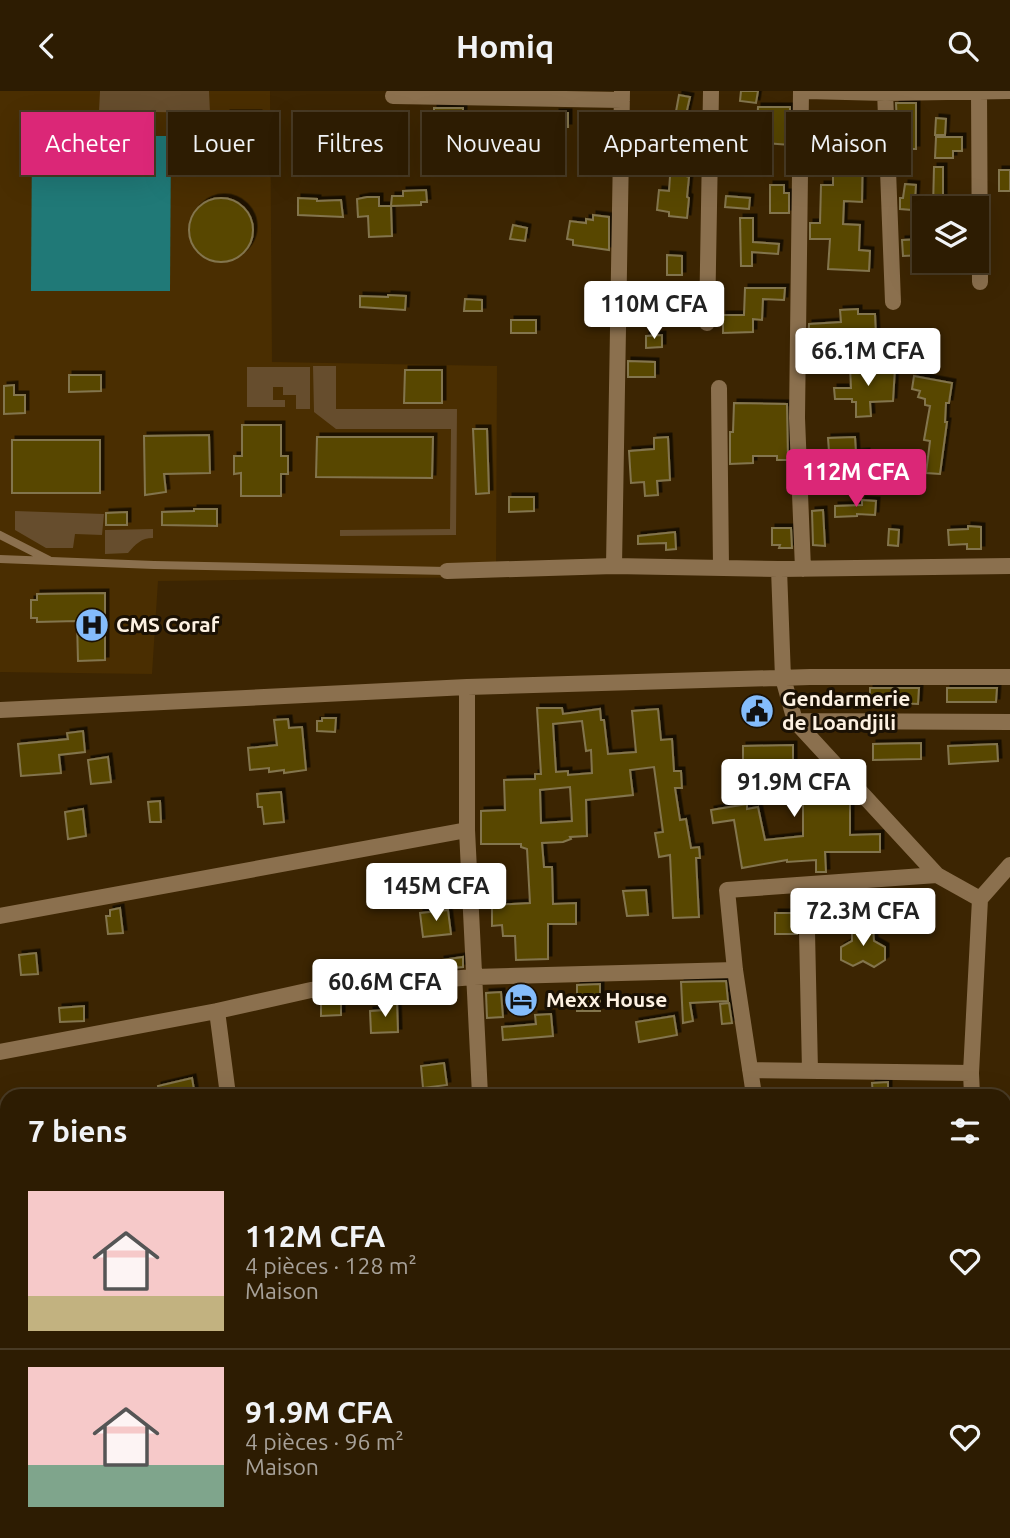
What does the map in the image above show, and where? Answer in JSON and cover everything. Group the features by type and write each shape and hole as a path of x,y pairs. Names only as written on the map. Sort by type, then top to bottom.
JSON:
{"street":[{"path":"707,323 711,91"},
{"path":"803,569 797,418 804,91 1010,91"},
{"path":"885,92 893,302"},
{"path":"979,92 980,282"},
{"path":"393,96 622,95 614,566"},
{"path":"719,388 722,567"},
{"path":"447,571 614,566 803,569 1010,566"},
{"path":"779,569 783,678 795,721 937,875 980,899"},
{"path":"0,710 467,687 783,678 1010,677"},
{"path":"467,687 467,830 480,1089"},
{"path":"795,721 1010,722"},
{"path":"0,916 467,830"},
{"path":"972,1089 980,899 1010,865"},
{"path":"753,1089 735,970 727,890 937,875"},
{"path":"806,885 810,1071"},
{"path":"0,1052 217,1011 311,990 474,977 735,970"},
{"path":"217,1011 227,1089"},
{"path":"750,1070 971,1073"}],"lane":[{"path":"0,535 52,561"},
{"path":"0,559 447,571"}],"shaded area":[{"path":"0,91 270,91 270,112 168,112 168,175 271,175 272,362 497,366 496,577 158,581 152,674 0,672"},
{"path":"100,91 209,91 210,112 99,111"},
{"path":"313,366 336,366 336,409 457,409 456,535 340,536 340,530 450,529 451,429 336,429 314,412"},
{"path":"247,367 310,367 310,409 296,409 296,395 283,395 283,387 273,387 273,400 285,400 285,407 247,407"},
{"path":"15,511 104,514 102,535 75,534 73,548 46,548 15,530"},
{"path":"153,529 153,538 139,542 128,553 105,554 105,530"}],"water":[{"path":"154,136 168,136 168,175 171,175 170,291 31,291 32,175 154,175"}],"building":[{"path":"741,91 758,91 756,103 740,101"},
{"path":"679,95 690,97 687,112 676,112"},
{"path":"896,103 916,103 916,149 911,149 911,112 896,112"},
{"path":"758,107 790,107 790,112 786,112 786,145 772,144 772,112 758,112"},
{"path":"434,108 463,108 463,112 434,112"},
{"path":"565,113 568,113 568,127 565,127"},
{"path":"936,118 946,119 945,135 935,135"},
{"path":"936,137 962,137 962,151 953,151 953,158 935,158"},
{"path":"934,167 943,167 943,196 933,196"},
{"path":"999,170 1010,170 1010,191 999,191"},
{"path":"670,175 689,177 687,218 669,216 669,212 657,210 659,190 669,191"},
{"path":"833,175 862,175 862,202 844,201 843,224 860,225 859,250 870,251 869,271 828,269 830,239 810,239 810,223 820,223 821,185 833,185"},
{"path":"905,184 916,185 915,196 912,196 912,210 900,209 900,198 903,198"},
{"path":"770,185 784,185 784,193 789,193 789,213 770,213"},
{"path":"426,190 427,202 421,202 421,205 391,206 392,196 403,196 403,191"},
{"path":"726,196 750,198 749,209 725,207"},
{"path":"379,197 379,206 391,206 392,236 369,237 368,216 358,217 357,199"},
{"path":"221,198 239,204 247,212 253,230 247,248 239,256 221,262 203,256 195,248 189,230 195,212 203,204"},
{"path":"298,198 317,201 341,200 343,217 298,215"},
{"path":"593,215 609,217 609,250 573,245 573,240 567,239 570,221 586,223 586,219 593,220"},
{"path":"740,218 753,218 753,242 779,244 778,254 752,252 752,266 741,266"},
{"path":"513,225 527,228 525,241 510,239"},
{"path":"902,240 912,240 912,256 903,256"},
{"path":"667,255 682,256 682,275 667,275"},
{"path":"745,288 785,288 784,300 763,299 762,320 753,319 753,332 723,333 723,315 744,315"},
{"path":"633,289 659,290 658,307 632,306"},
{"path":"360,296 406,296 405,310 360,307"},
{"path":"465,299 482,300 482,311 464,311"},
{"path":"858,309 858,314 875,314 876,336 825,337 825,351 808,352 809,324 841,322 840,310"},
{"path":"511,320 536,320 536,333 511,333"},
{"path":"662,335 662,347 646,348 646,336"},
{"path":"628,361 655,362 655,377 628,377"},
{"path":"850,367 895,368 893,401 870,402 871,416 856,417 856,402 852,402 852,399 835,399 834,388 851,388"},
{"path":"405,370 442,370 442,403 404,403"},
{"path":"69,375 101,375 101,391 69,392"},
{"path":"914,376 952,383 949,403 946,403 947,422 940,474 926,473 930,441 924,440 930,406 925,405 925,399 918,397 920,391 912,389"},
{"path":"14,385 14,395 25,395 25,413 4,414 4,386"},
{"path":"734,403 787,404 788,460 777,460 777,456 753,456 753,463 730,464"},
{"path":"242,425 281,425 281,456 288,456 288,474 281,474 281,496 241,496 241,473 234,474 234,456 242,456"},
{"path":"473,429 487,429 489,493 476,494"},
{"path":"209,435 210,473 164,474 166,492 145,495 144,436"},
{"path":"317,437 433,437 432,478 316,477"},
{"path":"668,437 670,480 657,481 658,495 645,496 644,482 631,483 629,451 654,449 654,438"},
{"path":"855,437 856,453 866,452 867,466 845,467 844,451 829,452 828,438"},
{"path":"12,440 100,440 100,493 12,493"},
{"path":"509,497 534,497 534,511 509,512"},
{"path":"862,500 876,501 875,515 835,517 835,506 862,505"},
{"path":"217,509 217,526 162,525 162,512"},
{"path":"823,510 825,546 813,545 812,511"},
{"path":"127,512 127,525 106,525 106,513"},
{"path":"968,526 981,527 981,549 967,549 967,544 949,545 948,530 968,529"},
{"path":"772,528 791,528 792,548 772,545"},
{"path":"889,529 899,530 898,546 888,545"},
{"path":"675,532 676,549 666,550 666,543 638,544 638,536"},
{"name":"CMS Coraf","path":"105,593 105,660 78,661 77,621 37,622 37,618 31,618 31,600 37,600 37,594"},
{"path":"870,688 919,688 918,704 870,702"},
{"path":"947,688 997,688 996,702 947,702"},
{"path":"537,708 562,708 563,714 600,709 608,754 636,752 632,711 658,709 661,740 672,739 674,771 681,771 682,788 675,788 680,820 686,819 691,848 699,847 700,858 696,858 699,917 673,918 670,855 659,857 655,833 663,832 654,767 630,770 633,795 586,800 587,836 570,837 571,839 563,842 542,843 544,867 552,867 553,904 576,903 576,924 548,924 548,959 516,960 515,936 503,936 502,925 492,926 492,905 530,903 527,849 521,847 521,844 481,844 481,811 505,810 504,780 535,779 535,774 541,774","holes":["582,721 586,751 591,750 592,773 568,775 568,771 556,772 553,724","570,787 572,821 541,823 540,790"]},
{"path":"322,718 336,718 335,732 317,731 317,721 322,721"},
{"path":"288,719 289,728 302,727 306,770 284,773 284,770 269,772 269,768 250,770 248,748 277,745 274,720"},
{"path":"83,731 85,752 59,755 61,773 21,776 18,744 68,739 67,733"},
{"path":"921,743 921,759 873,760 873,744"},
{"path":"997,744 998,761 949,764 948,746"},
{"path":"793,745 793,778 821,778 820,803 850,803 850,835 880,834 880,852 825,852 826,872 816,872 816,860 787,860 742,868 734,820 713,823 711,810 747,804 747,809 758,807 765,840 803,836 803,794 772,794 772,762 743,762 743,746"},
{"path":"108,757 111,782 91,784 88,760"},
{"path":"281,792 284,822 264,824 257,794"},
{"path":"160,801 161,822 150,822 148,802"},
{"path":"83,809 86,836 68,839 65,812"},
{"path":"646,890 648,915 627,916 623,891"},
{"path":"120,908 123,933 108,934 106,916 110,916 110,910"},
{"path":"448,910 451,934 423,937 420,913"},
{"path":"775,913 796,913 797,934 775,934"},
{"path":"863,922 873,929 874,941 885,947 885,960 874,967 863,961 853,966 841,960 841,947 852,941 852,929"},
{"path":"36,953 38,974 21,975 19,955"},
{"path":"463,957 463,967 442,969 441,960"},
{"path":"726,981 728,1001 690,1003 693,1021 683,1023 681,982"},
{"path":"600,984 600,1011 577,1011 577,985"},
{"path":"501,992 503,1017 487,1018 486,993"},
{"path":"331,999 331,1002 341,1001 341,1015 321,1016 321,1000"},
{"path":"397,1000 398,1032 371,1033 370,1011 385,1010 385,1001"},
{"path":"729,1003 732,1023 722,1024 720,1004"},
{"path":"84,1006 84,1021 60,1022 59,1008"},
{"path":"551,1014 553,1036 503,1040 502,1027 536,1024 535,1015"},
{"path":"674,1016 677,1035 639,1042 636,1022"},
{"path":"444,1063 447,1085 423,1088 421,1066"},
{"path":"192,1078 194,1089 158,1089 158,1086"},
{"path":"888,1082 888,1089 872,1089 872,1083"}],"place":[{"name":"CMS Coraf","path":"92,625"},
{"name":"Gendarmerie de Loandjili","path":"757,711"},
{"name":"Mexx House","path":"521,1000"}]}
